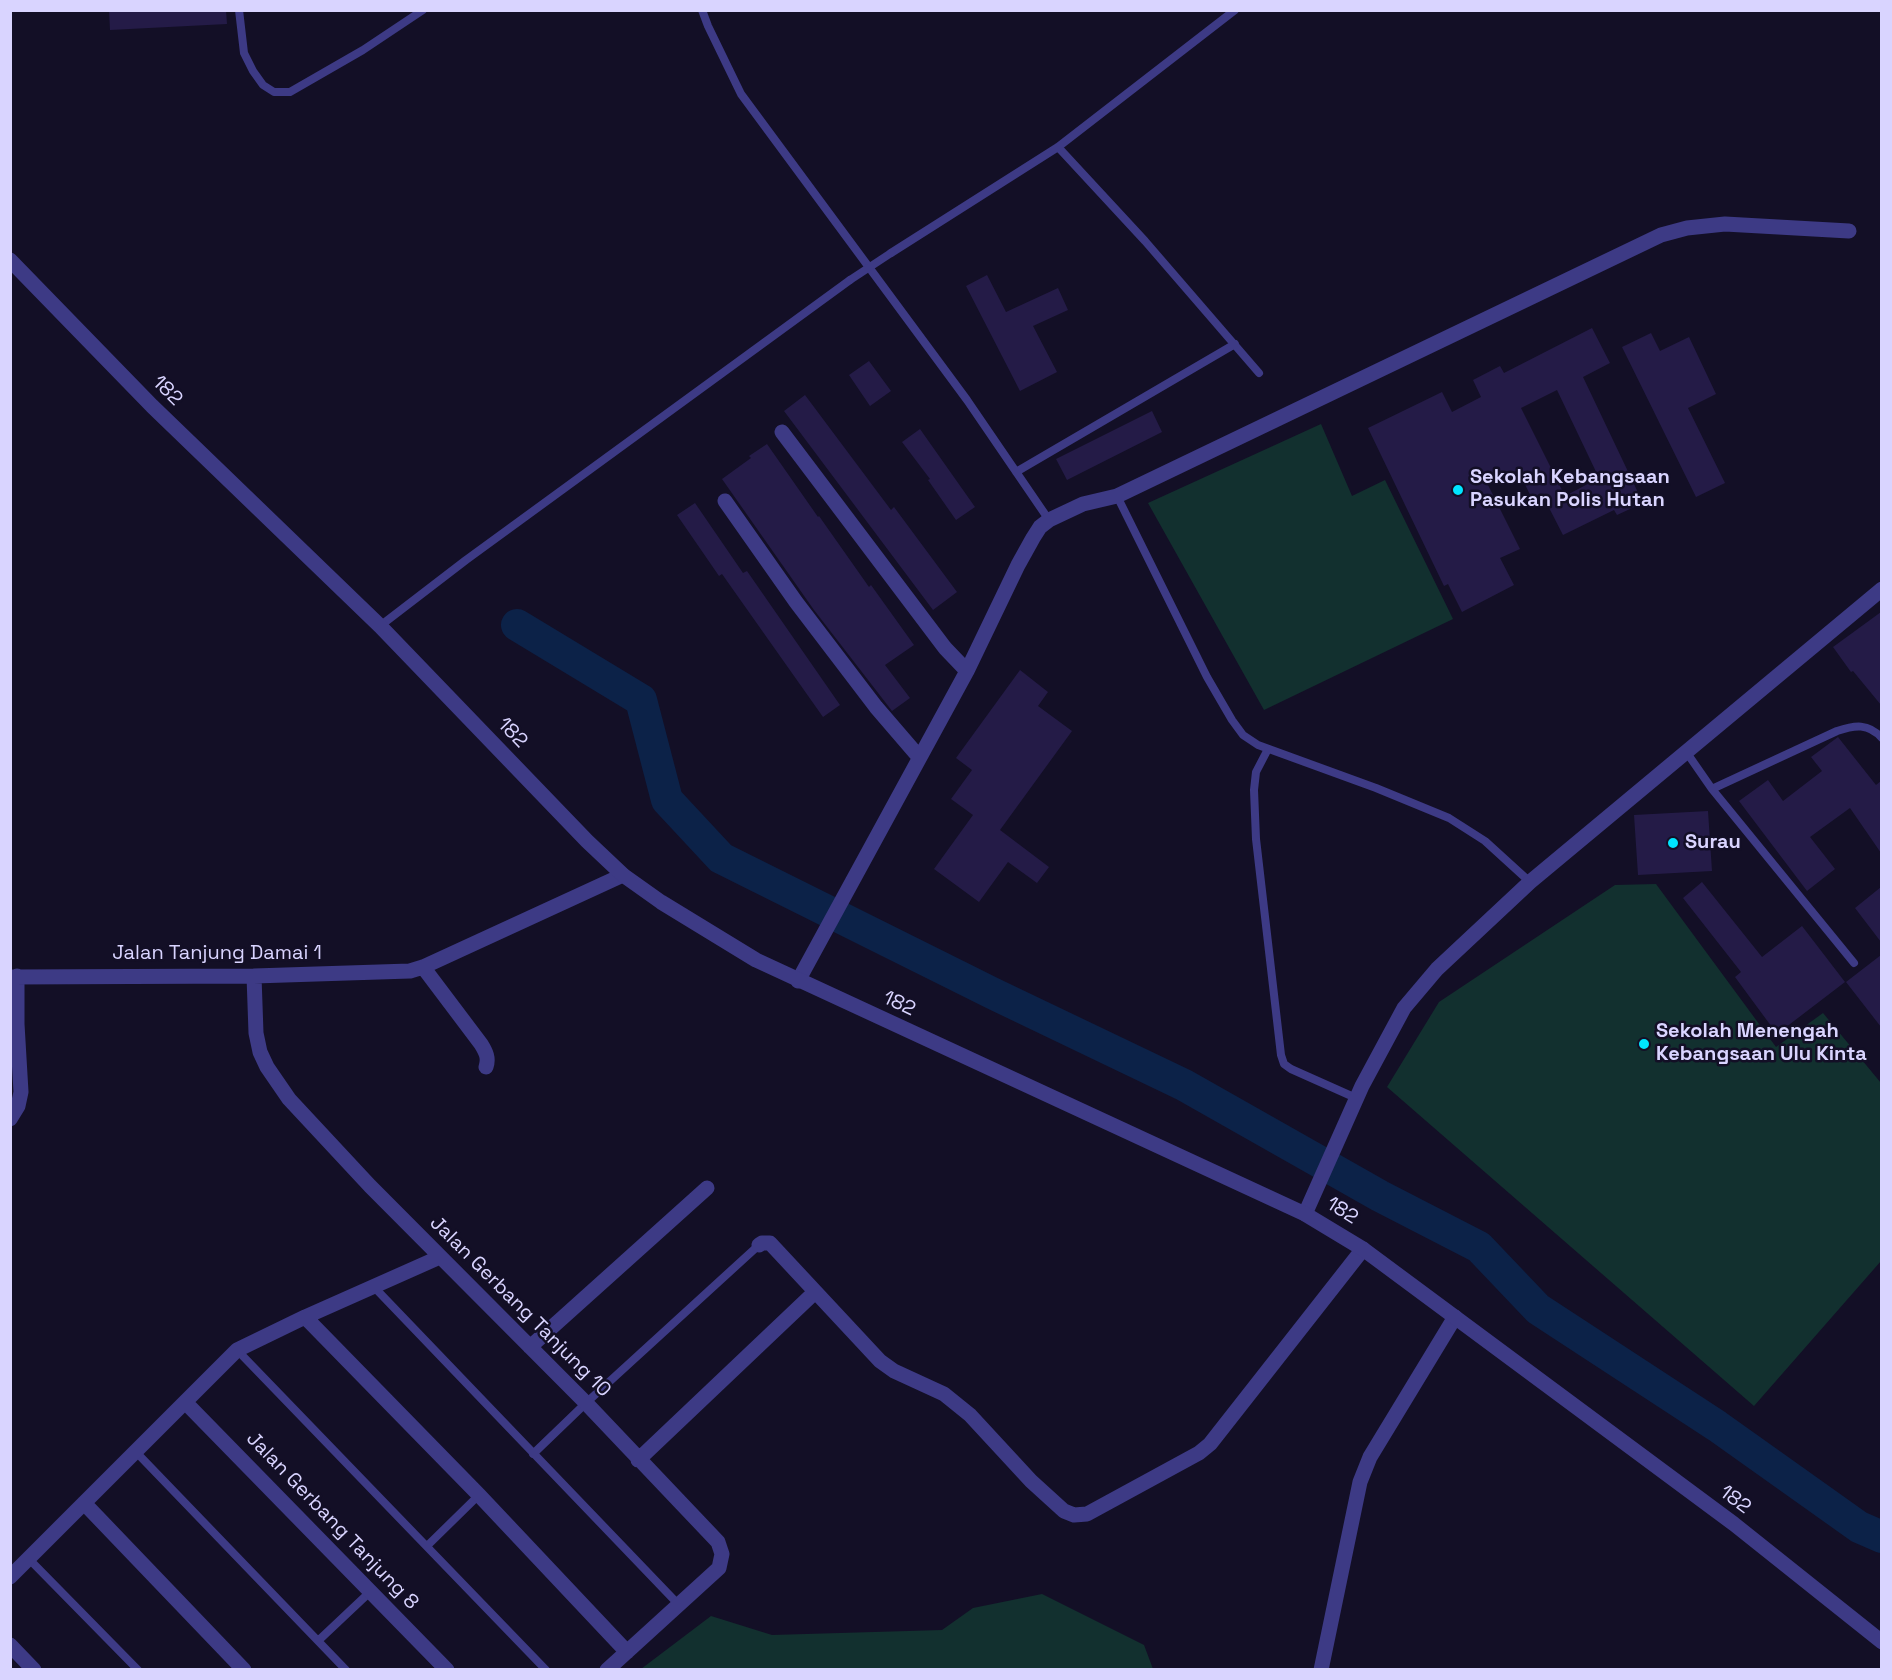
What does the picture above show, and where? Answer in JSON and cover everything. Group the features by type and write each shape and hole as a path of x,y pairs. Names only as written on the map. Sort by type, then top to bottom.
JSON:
{"street":[{"path":"798,981 967,671 1018,565 1040,527 1049,520 1083,504 1117,496 1661,235 1687,228 1725,224 1849,231"},
{"name":"182","path":"10,261 152,406 380,626 623,876 737,949 798,981 1305,1214 1363,1249 1734,1524 1881,1642"},
{"path":"782,432 939,639 967,671"},
{"path":"725,501 796,602 876,707 919,757"},
{"path":"1305,1214 1356,1098 1404,1008 1420,987 1530,882 1881,589"},
{"name":"Jalan Tanjung Damai 1","path":"14,977 398,973 423,968 623,876"},
{"path":"423,968 481,1044 488,1062 486,1067"},
{"name":"Jalan Gerbang Tanjung 10","path":"254,976 256,1033 260,1052 289,1100 370,1186 586,1403 718,1542 722,1554 719,1568 679,1605"},
{"path":"10,1119 18,1106 21,1092 14,1024 14,977"},
{"path":"530,1347 707,1188"},
{"path":"759,1245 770,1243 880,1361 894,1371 944,1394 970,1415 1030,1481 1064,1512 1074,1515 1087,1514 1199,1453 1210,1444 1363,1249"},
{"path":"10,1577 237,1350 440,1257"},
{"path":"638,1460 815,1292"},
{"path":"305,1317 627,1652"},
{"path":"1321,1670 1360,1482 1370,1456 1455,1317"},
{"name":"Jalan Gerbang Tanjung 8","path":"186,1403 447,1670"},
{"path":"84,1503 244,1670"},
{"path":"607,1670 679,1605"},
{"path":"10,1645 34,1670"}],"lane":[{"path":"239,10 244,53 253,71 263,85 274,92 290,92 363,50 423,10"},
{"path":"702,10 741,94 967,400 1049,520"},
{"path":"380,626 466,560 850,280 1058,147 1235,10"},
{"path":"1058,147 1145,241 1260,373"},
{"path":"1016,472 1235,344"},
{"path":"1117,496 1207,677 1243,735 1258,745 1376,788 1449,818 1485,841 1530,882"},
{"path":"1712,789 1852,726 1864,726 1874,730 1881,738"},
{"path":"1268,749 1256,772 1254,790 1256,839 1281,1055 1284,1064 1291,1069 1356,1098"},
{"path":"1687,753 1712,789 1854,963"},
{"path":"534,1454 586,1403 759,1245"},
{"path":"374,1287 679,1605"},
{"path":"237,1350 546,1670"},
{"path":"135,1452 346,1670"},
{"path":"427,1546 479,1496"},
{"path":"28,1558 138,1670"},
{"path":"319,1640 371,1591"}],"green space":[{"path":"1321,424 1352,496 1385,480 1453,619 1264,710 1148,503"},
{"name":"Sekolah Menengah Kebangsaan Ulu Kinta","path":"1656,884 1776,1047 1823,1013 1881,1083 1881,1261 1754,1406 1387,1087 1439,1002 1615,885"},
{"path":"1042,1594 1144,1645 1153,1669 641,1669 711,1616 772,1635 942,1630 973,1608"}],"building":[{"path":"109,10 226,10 227,24 110,30"},
{"path":"987,275 1006,312 1058,288 1068,310 1033,326 1057,372 1020,391 966,286"},
{"path":"1592,328 1610,363 1583,377 1643,503 1617,515 1614,510 1563,535 1544,498 1534,503 1518,470 1488,485 1520,549 1500,558 1514,585 1462,612 1448,584 1444,586 1368,428 1442,392 1452,412 1481,397 1473,380 1500,366 1504,373","holes":["1557,390 1599,478 1565,496 1521,408"]},
{"path":"1651,333 1660,351 1689,337 1716,394 1688,408 1725,483 1696,497 1622,347"},
{"path":"869,361 891,391 870,406 849,375"},
{"path":"805,395 891,510 894,507 957,592 933,610 784,411"},
{"path":"1152,411 1162,432 1067,480 1056,459"},
{"path":"920,429 975,507 956,520 928,480 930,479 902,442"},
{"path":"767,444 869,587 871,585 914,645 885,665 910,698 892,711 814,610 722,479"},
{"path":"695,503 743,573 747,571 840,705 823,717 722,574 719,576 677,515"},
{"path":"1881,612 1881,705 1853,671 1851,672 1833,647"},
{"path":"1020,670 1048,692 1038,706 1072,731 1000,830 1049,867 1037,883 1008,862 979,902 934,869 973,815 951,799 972,770 956,758"},
{"path":"1838,737 1876,785 1881,781 1881,853 1850,808 1810,837 1835,869 1807,891 1739,801 1768,780 1783,801 1822,771 1811,757"},
{"name":"Surau","path":"1708,811 1712,871 1638,875 1634,815"},
{"path":"1702,882 1762,957 1802,926 1845,982 1777,1034 1735,977 1741,972 1683,898"},
{"path":"1881,887 1881,942 1855,908"},
{"path":"1881,955 1881,1027 1846,982"}],"waterway":[{"path":"517,625 641,700 667,800 721,858 994,994 1184,1085 1380,1196 1479,1247 1538,1309 1717,1426 1859,1527 1882,1537"}],"place":[{"name":"Sekolah Kebangsaan Pasukan Polis Hutan","path":"1458,490"},
{"name":"Surau","path":"1673,843"},
{"name":"Sekolah Menengah Kebangsaan Ulu Kinta","path":"1644,1044"}]}
